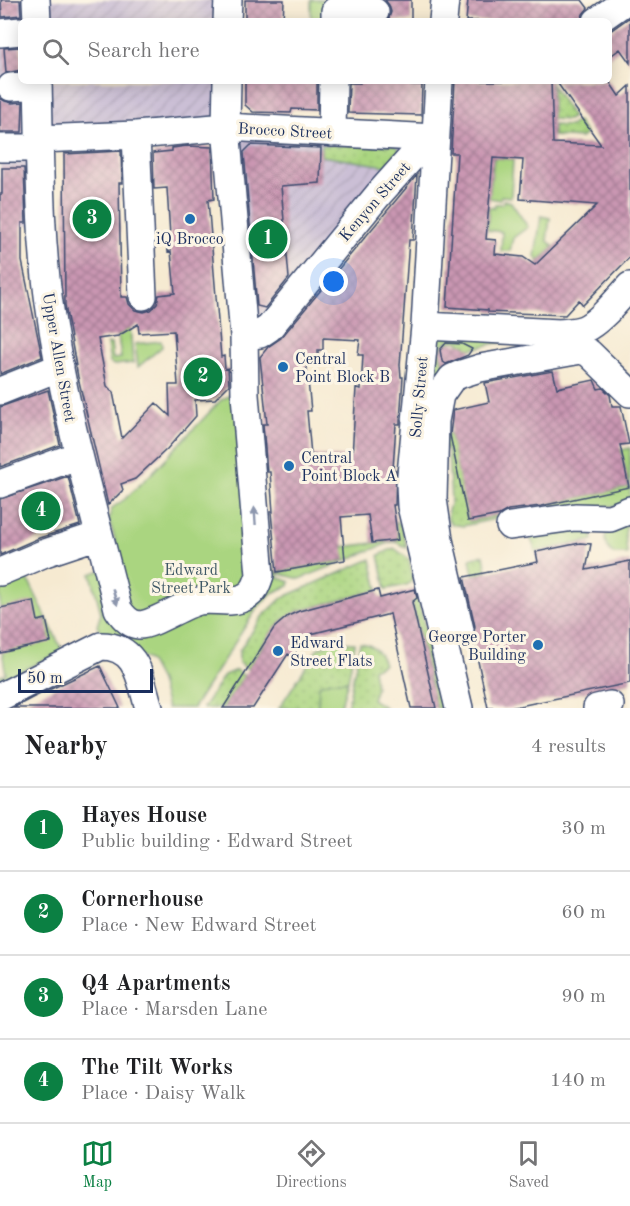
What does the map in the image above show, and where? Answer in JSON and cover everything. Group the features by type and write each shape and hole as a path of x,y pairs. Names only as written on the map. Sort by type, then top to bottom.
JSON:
{"street":[{"path":"36,0 37,18"},
{"path":"227,18 228,0"},
{"path":"443,18 444,0"},
{"path":"601,18 627,0"},
{"path":"335,18 335,11 375,12"},
{"path":"0,33 18,31"},
{"path":"11,87 31,84"},
{"name":"Upper Allen Street","path":"38,84 42,226 48,291 60,367 106,567 118,609 130,623 140,625 152,622 178,608 201,601 238,600 256,587 260,575 245,396 244,336"},
{"path":"226,84 226,127 237,169 244,336"},
{"path":"332,133 333,84"},
{"name":"Solly Street","path":"439,84 432,138 425,326 410,485 411,506 430,542 452,606 467,702"},
{"name":"Brocco Street","path":"0,148 226,127 432,138"},
{"path":"136,135 150,197 143,296"},
{"name":"Kenyon Street","path":"244,336 260,334 269,328 378,195 432,138"},
{"path":"430,542 435,421 440,395 445,386 452,378 480,368 582,340 595,321 630,286"},
{"path":"425,326 560,333 582,340 589,353 630,393"},
{"path":"0,391 60,367"},
{"path":"0,484 79,455"},
{"path":"510,526 575,517 610,518 630,510"},
{"path":"0,572 45,553 99,535"},
{"path":"0,697 101,646 119,648 134,662 149,708"}],"shaded area":[{"path":"0,0 228,0 227,18 18,18 18,84 227,84 226,126 429,138 249,336 226,127 40,139 42,226 0,225"}],"green space":[{"path":"311,0 379,0 334,18 311,18"},
{"path":"552,85 573,117 568,120 552,119"},
{"path":"577,121 586,134 581,138 553,136 553,125 570,126"},
{"path":"321,145 395,145 400,150 386,166 321,156"},
{"path":"494,158 513,159 511,197 501,196 500,200 489,198"},
{"path":"504,200 511,202 528,227 513,238 510,251 501,251 502,232 487,230 489,207 494,208 495,204 503,204"},
{"path":"541,216 550,218 547,240 554,247 539,261 535,257"},
{"path":"130,326 133,363 114,365 110,363 107,344 111,344 113,359 121,358 118,336"},
{"path":"434,331 576,336 525,353 526,341 496,343 467,350 466,346 456,341 446,342 440,350 442,361 451,367 432,393"},
{"path":"161,341 162,347 138,367 135,344"},
{"name":"Edward Street Park","path":"245,387 258,555 277,572 344,560 343,547 398,540 395,521 401,524 407,548 391,542 300,579 277,573 278,577 290,582 289,586 272,593 257,608 193,708 167,708 160,681 149,660 104,638 97,626 101,613 91,574 122,562 109,520 112,508 152,473 221,400"},
{"path":"450,433 469,521 530,508 531,511 463,526 452,524 448,520 451,501 448,452 440,441 441,435"},
{"path":"630,448 630,504 550,512 548,504 629,487 621,450"},
{"path":"627,524 625,533 627,554 614,554 606,543 606,533 608,530"},
{"path":"587,529 593,540 536,552 530,537 533,534"},
{"path":"394,548 409,559 413,580 407,585 386,589 379,555"},
{"path":"484,555 487,572 473,575 470,559"},
{"path":"371,559 378,590 290,615 269,635 248,669 239,663 239,651 262,617 282,598"},
{"path":"25,573 63,652 0,680 0,676 6,674 2,652 46,619 38,621 0,608 0,585"},
{"path":"417,595 443,708 436,708 412,602"},
{"path":"334,642 355,643 348,681 331,681 319,685 318,708 279,708 318,648"},
{"path":"360,643 373,647 384,664 373,669 376,688 372,699 386,708 347,708"},
{"path":"236,670 244,676 223,708 203,708 224,675"},
{"path":"331,681 348,681 340,708 318,708 319,685"}],"building":[{"path":"1,0 20,0 21,15 2,17"},
{"path":"245,0 284,0 283,18 245,18"},
{"path":"385,0 411,0 411,18 389,18 391,12"},
{"path":"468,0 582,0 588,8 582,18 466,18"},
{"path":"630,17 630,63 620,49 612,55 612,30"},
{"path":"18,47 18,71 6,73 4,48"},
{"path":"245,84 317,84 317,110 292,109 291,113 253,112 245,105"},
{"path":"349,84 422,85 421,115 348,113"},
{"path":"455,84 551,84 553,143 601,145 558,84 611,84 619,96 630,86 630,257 583,305 579,300 565,315 488,312 488,310 447,307 457,153 451,153","holes":["493,158 523,160 520,199 597,205 535,265 523,257 495,254 496,240 486,239"]},
{"path":"0,98 12,103 23,102 22,132 0,132"},
{"path":"251,145 321,148 320,183 281,186 289,278 265,308 257,306 244,152"},
{"path":"212,147 214,199 208,200 221,357 224,356 225,369 228,368 229,385 215,399 195,400 196,416 167,449 135,479 121,484 123,490 108,505 78,377 65,305 64,154 121,151 122,183 119,183 121,297 127,297 129,304 135,310 144,312 151,310 157,304 159,295 175,293 171,251 168,252 166,236 170,236 167,188 154,189 153,153 172,151 172,148","holes":["138,324 139,333 174,331 178,385 169,385 170,416 156,403 122,438 113,392 107,386 98,339 118,336"]},
{"path":"2,168 24,168 26,223 22,223 22,261 42,357 0,374 0,194 2,194"},
{"path":"417,175 413,240 409,240 400,365 401,377 403,377 400,424 396,424 393,469 396,470 395,505 393,505 398,540 372,543 368,515 341,517 345,560 277,572 270,472 267,472 263,424 267,424 260,357 268,347 281,338","holes":["323,338 360,340 358,355 363,355 361,389 356,388 352,457 311,455 307,411 311,411 306,361 313,361 313,356 318,356 318,350 323,350"]},
{"path":"446,343 462,344 472,349 468,355 446,364 442,361 440,350"},
{"path":"553,371 557,388 594,380 598,389 603,388 610,395 612,406 621,406 629,444 620,445 629,487 541,506 508,510 499,515 468,521 450,435 453,410 489,402 485,383"},
{"path":"48,390 60,445 0,467 0,407"},
{"path":"68,476 80,525 39,538 0,555 0,499"},
{"name":"George Porter Building","path":"580,543 591,544 586,570 630,561 630,683 510,708 488,708 473,638 475,626 464,577 538,562 536,552"},
{"name":"Edward Street Flats","path":"415,589 417,598 412,602 436,708 411,708 390,614 307,635 293,657 288,654 253,708 223,708 274,628 288,616 378,590 380,598"},
{"path":"34,601 38,621 46,619 51,642 0,653 0,608"},
{"path":"100,666 120,708 13,708 34,697"}],"place":[{"name":"Q4 Apartments","path":"92,219"},
{"name":"iQ Brocco","path":"190,219"},
{"name":"Hayes House","path":"268,239"},
{"name":"Central Point Block B","path":"283,367"},
{"name":"Cornerhouse","path":"203,377"},
{"name":"Central Point Block A","path":"289,466"},
{"name":"The Tilt Works","path":"41,511"},
{"name":"George Porter Building","path":"538,645"},
{"name":"Edward Street Flats","path":"278,651"}]}
